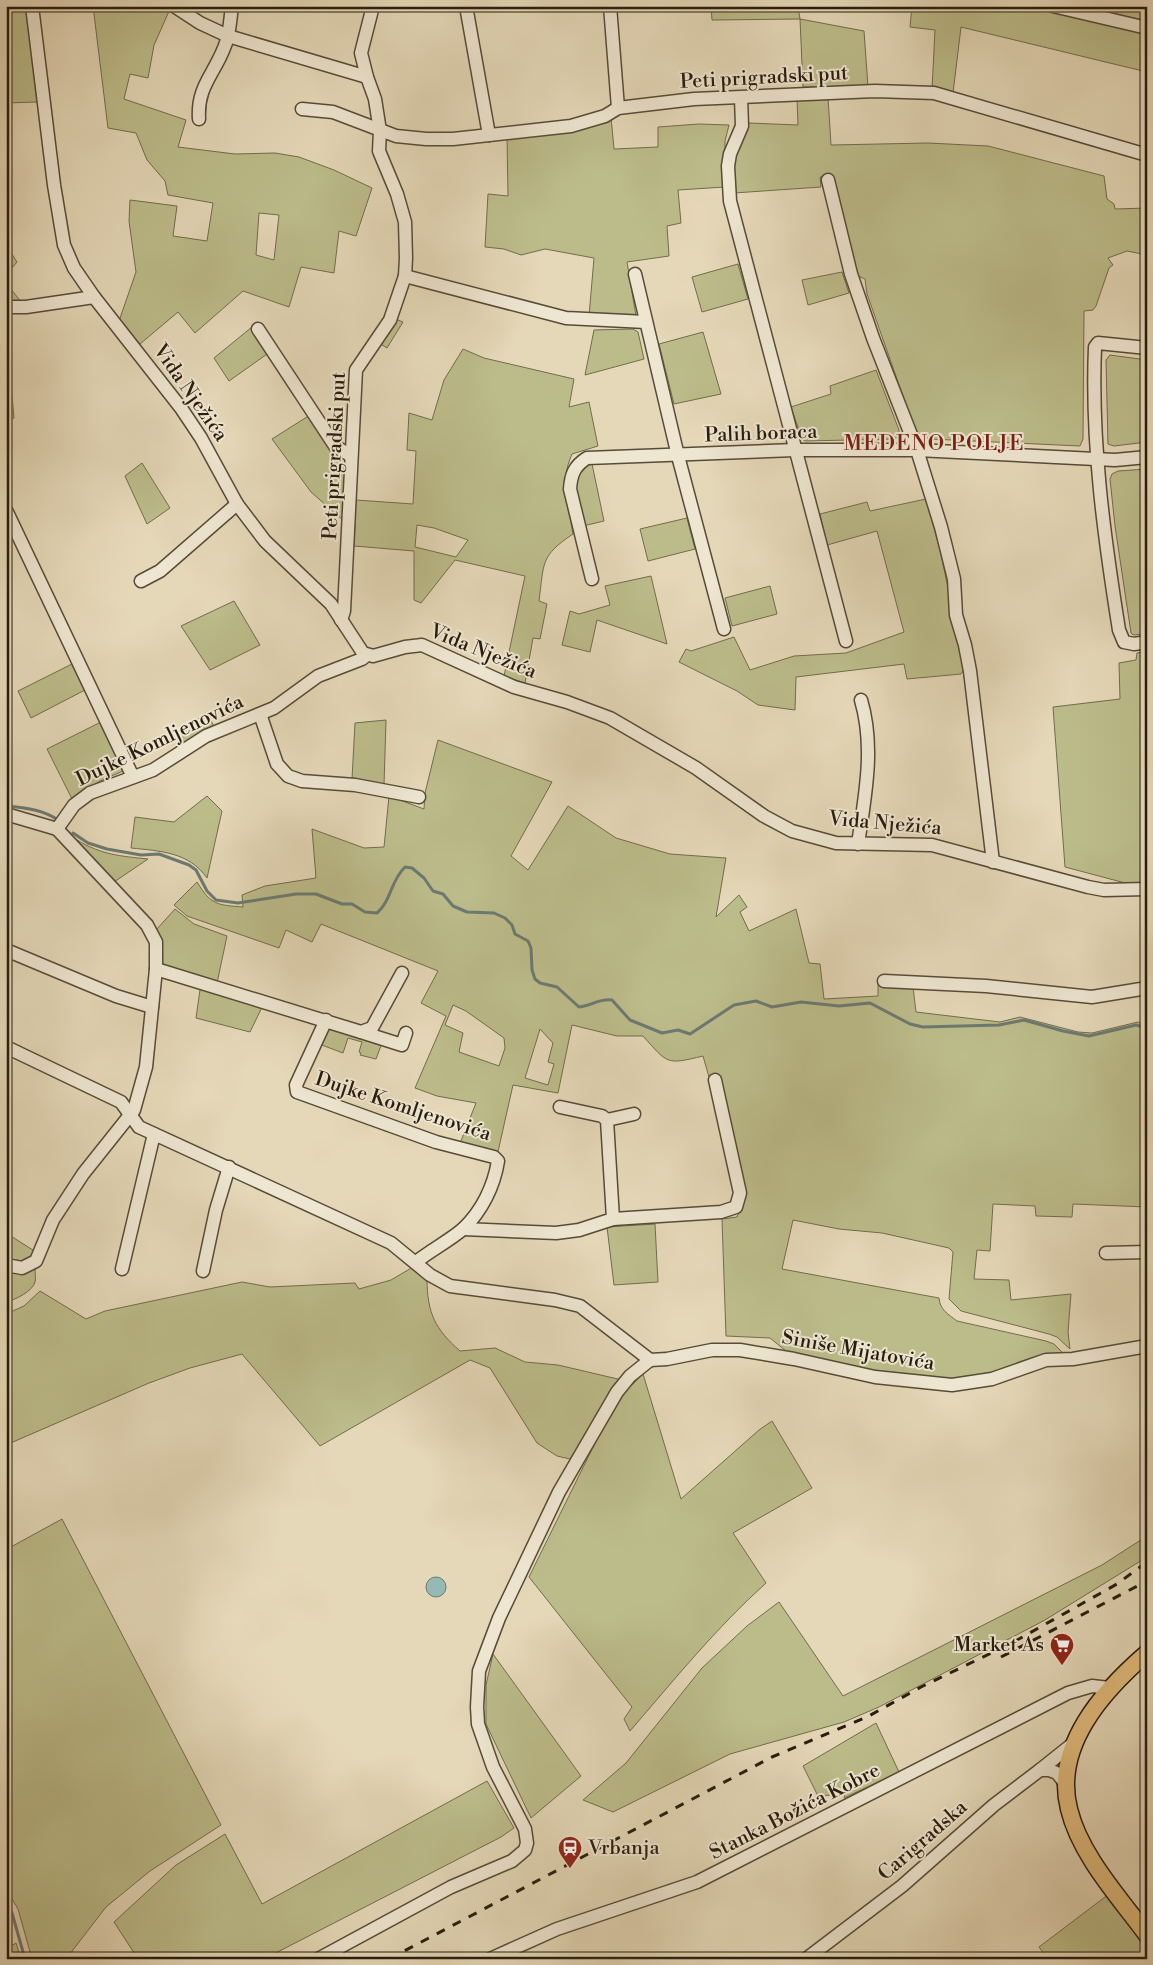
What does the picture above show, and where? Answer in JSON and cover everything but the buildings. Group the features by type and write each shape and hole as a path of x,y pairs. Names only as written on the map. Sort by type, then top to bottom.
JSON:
{"main road":[{"path":"1147,1653 1109,1688 1091,1715 1075,1742 1068,1761 1065,1783 1069,1810 1082,1839 1101,1872 1147,1935"}],"street":[{"name":"Vida Nježića","path":"32,6 54,185 64,245 74,268 94,297 181,408 201,438 237,504 265,541 331,604 359,649 367,655 378,655 414,645 433,648 514,687 567,702 624,725 696,768 750,807 785,828 836,842 932,845 1104,890 1147,889"},
{"path":"174,6 200,23 228,36 368,77"},
{"path":"199,120 198,105 200,94 224,49 228,36 232,6"},
{"name":"Peti prigradski put","path":"341,620 344,611 349,542 356,370 390,320 405,276 405,222 397,194 379,151 380,131 375,99 361,54 373,6"},
{"path":"466,6 489,135"},
{"path":"610,6 618,108"},
{"path":"1053,6 1147,28"},
{"name":"Peti prigradski put","path":"380,131 396,136 426,139 489,135 571,126 605,116 618,108 694,99 876,91 934,93 1147,155"},
{"path":"741,98 742,126 730,154 728,166 730,201 846,641"},
{"path":"302,109 333,112 380,131"},
{"path":"828,180 851,274 873,338 917,450 954,579 956,615 970,671 993,862"},
{"path":"636,274 678,456 724,629"},
{"path":"405,276 566,318 646,322"},
{"path":"6,307 26,307 94,297"},
{"path":"258,329 335,446 351,456"},
{"path":"1147,348 1100,343 1095,347 1093,392 1096,458 1104,538 1119,630 1124,642 1134,644 1147,642"},
{"name":"Palih boraca","path":"592,579 570,489 571,476 576,467 587,458 795,450 917,450 1115,460 1147,456"},
{"path":"141,581 160,571 237,504"},
{"path":"6,510 133,777"},
{"name":"Dujke Komljenovića","path":"57,829 83,798 110,784 159,767 211,734 260,714 284,701 318,676 362,659 367,655"},
{"path":"858,844 868,769 868,726 861,700"},
{"path":"260,714 277,764 288,776 302,781 355,785 419,797"},
{"path":"6,814 57,829 146,925 156,942 156,969 146,1067 134,1110 83,1174 53,1220 36,1261 22,1268 6,1265"},
{"path":"6,950 116,996 152,1007"},
{"path":"156,969 402,1045 406,1033"},
{"path":"361,1032 372,1028 402,973"},
{"path":"884,981 986,986 1092,996 1147,988"},
{"name":"Dujke Komljenovića","path":"326,1020 296,1085 297,1092 436,1142 494,1158 498,1161 484,1202 463,1229 416,1262"},
{"path":"7,1049 120,1102 140,1127 391,1243 430,1275 450,1286 555,1300 580,1306 650,1360 624,1383 613,1398 559,1492 499,1618 479,1671 478,1724 493,1767 525,1829 527,1843 525,1850 512,1861 451,1886 318,1959"},
{"path":"463,1229 556,1233 579,1230 613,1219 721,1212 736,1206 740,1193 715,1080"},
{"path":"560,1107 605,1117 607,1120 613,1219"},
{"path":"607,1120 634,1114"},
{"path":"122,1270 154,1134"},
{"path":"203,1271 216,1210 229,1168"},
{"path":"1106,1253 1147,1252"},
{"name":"Siniše Mijatovića","path":"650,1360 667,1359 712,1350 740,1350 794,1359 875,1377 952,1384 992,1378 1046,1360 1073,1359 1147,1346"},
{"name":"Stanka Božića Kobre","path":"490,1959 558,1928 697,1882 1079,1689 1092,1686 1109,1688"},
{"path":"1079,1689 1088,1698 1091,1715"},
{"name":"Carigradska","path":"806,1959 902,1886 994,1804 1075,1742"},
{"path":"1040,1770 1050,1770 1057,1774 1065,1783"}],"green space":[{"path":"6,6 27,6 37,102 6,103"},
{"path":"93,6 166,6 170,9 154,45 148,78 130,74 124,99 186,120 178,147 235,154 275,153 299,157 334,170 372,188 356,236 339,231 334,273 301,267 289,307 243,291 195,333 178,312 140,344 119,321 136,272 129,221 130,200 177,206 173,236 207,241 213,203 168,195 165,181 147,160 136,133 108,128","holes":["259,213 279,215 274,260 256,255"]},
{"path":"711,6 798,6 800,19 712,20"},
{"path":"912,6 1025,6 1147,33 1147,72 961,27 953,93 932,89 935,30 910,27"},
{"path":"1079,6 1147,6 1147,21"},
{"path":"800,19 864,31 868,87 803,87"},
{"path":"828,97 831,145 928,143 988,146 1104,176 1107,199 1114,204 1115,209 1147,208 1147,255 1127,251 1108,258 1113,265 1109,268 1096,306 1093,310 1084,311 1083,439 1080,446 930,439 922,436 915,430 867,294 865,279 858,276 833,178 820,177 821,187 734,193 734,166 741,140 749,123 798,125 797,98"},
{"path":"611,117 614,149 658,147 658,127 699,124 729,125 725,141 725,187 678,190 681,223 667,226 669,256 627,262 636,316 589,316 594,258 545,249 521,255 504,249 485,247 488,194 508,196 507,137"},
{"path":"6,245 17,262 6,275"},
{"path":"738,264 748,299 702,312 692,277"},
{"path":"842,272 849,293 808,305 802,280"},
{"path":"6,283 22,303 6,301"},
{"path":"393,318 403,322 387,348 379,343"},
{"path":"252,327 270,352 229,381 214,358"},
{"path":"633,329 638,332 644,359 585,375 594,330"},
{"path":"703,332 721,394 674,404 659,344"},
{"path":"463,349 484,358 574,379 569,407 589,402 598,446 572,454 568,465 565,484 573,534 554,548 543,569 539,601 547,604 540,639 533,638 525,683 504,676 525,576 455,560 421,603 414,600 414,551 354,546 356,500 413,504 416,451 407,450 409,413 432,420 444,380","holes":["417,525 434,528 468,540 456,557 415,547"]},
{"path":"8,352 14,418 6,421 6,353"},
{"path":"1110,355 1147,360 1147,442 1114,446 1108,444 1106,360"},
{"path":"876,370 899,430 899,436 894,439 805,441 802,439 791,407 831,394 830,386"},
{"path":"310,415 345,471 344,521 311,492 272,439"},
{"path":"142,463 170,508 147,524 125,476"},
{"path":"592,464 604,521 583,526 575,480 584,466"},
{"path":"1147,469 1147,634 1133,635 1131,633 1115,526 1110,479 1112,474 1118,471"},
{"path":"926,499 940,550 965,668 961,674 907,679 904,664 796,677 795,710 758,705 737,691 679,662 686,649 691,651 734,637 750,670 794,656 846,653 904,632 877,531 827,545 820,514 867,502 870,511"},
{"path":"687,518 695,549 648,561 640,529"},
{"path":"651,576 667,644 597,620 590,652 562,645 570,611 579,614 610,605 605,586"},
{"path":"770,586 777,614 732,626 725,598"},
{"path":"234,601 260,645 210,670 181,626"},
{"path":"1147,651 1147,882 1129,884 1065,867 1053,707 1120,699 1119,663 1136,660 1137,653"},
{"path":"72,664 85,690 31,718 18,691"},
{"path":"206,713 214,726 184,743 180,732"},
{"path":"386,720 384,785 352,779 355,723"},
{"path":"101,722 123,771 100,781 72,799 47,749"},
{"path":"438,740 552,782 511,856 528,870 568,806 616,838 670,854 726,858 716,917 739,895 747,907 740,912 749,931 796,909 809,963 820,964 824,999 878,996 878,985 913,987 916,1012 1000,1022 1020,1017 1078,1032 1092,1033 1138,1022 1147,1025 1147,1207 1073,1204 1072,1217 1036,1216 1035,1206 993,1204 990,1251 977,1250 974,1279 1009,1280 1011,1300 1071,1294 1068,1332 1070,1349 1057,1337 1049,1334 961,1311 949,1299 953,1252 949,1248 882,1233 839,1229 793,1220 782,1269 939,1298 943,1309 957,1321 1046,1341 1054,1344 1064,1354 987,1376 957,1380 874,1374 791,1355 770,1338 726,1336 722,1219 737,1217 745,1197 718,1075 709,1077 703,1056 682,1061 668,1060 643,1036 617,1036 572,1025 558,1093 513,1085 497,1156 459,1146 476,1103 437,1096 415,1088 446,1016 421,1003 438,971 321,924 312,942 286,930 279,948 187,916 174,905 197,882 206,895 216,902 243,907 242,895 265,886 316,878 312,829 364,848 384,847 389,796 424,809 425,793","holes":["453,1005 466,1011 504,1038 505,1048 499,1066 459,1052 463,1033 445,1025","540,1029 553,1043 548,1062 554,1064 548,1085 525,1078"]},
{"path":"207,796 222,811 207,878 192,863 173,854 131,848 135,817 174,822"},
{"path":"77,840 103,852 148,859 111,884 75,842"},
{"path":"175,909 194,924 227,936 217,983 162,967 160,938 156,930"},
{"path":"201,983 264,1003 250,1032 196,1018"},
{"path":"326,1028 382,1043 376,1059 360,1055 362,1042 348,1038 343,1053 319,1044"},
{"path":"655,1224 658,1282 614,1285 607,1227"},
{"path":"6,1233 36,1252 27,1262 6,1258"},
{"path":"6,1267 28,1272 35,1269 35,1282 27,1292 6,1302"},
{"path":"413,1267 427,1278 427,1290 434,1319 444,1335 460,1351 495,1348 525,1362 558,1365 622,1380 570,1459 557,1456 537,1443 490,1368 470,1360 320,1446 242,1354 190,1368 149,1383 6,1445 6,1314 24,1306 40,1291 86,1319 105,1311 242,1282 270,1287 355,1283 359,1289 391,1280"},
{"path":"643,1374 681,1499 759,1430 772,1421 812,1488 733,1533 766,1583 713,1636 630,1731 624,1719 632,1707 529,1577 603,1427 624,1393"},
{"path":"62,1519 221,1825 150,1871 106,1907 66,1959 32,1959 18,1909 6,1889 6,1544 9,1548"},
{"path":"1147,1536 1147,1557 1045,1620 879,1707 844,1722 730,1754 613,1812 583,1800 626,1763 702,1668 747,1626 779,1602 843,1696 1102,1565"},
{"path":"493,1654 581,1776 531,1818 486,1724 486,1685"},
{"path":"876,1723 899,1772 844,1798 845,1794 818,1796 803,1766"},
{"path":"487,1781 514,1828 501,1837 264,1959 138,1959 114,1922 176,1865 225,1834 262,1904"},
{"path":"1109,1894 1147,1943 1147,1959 1048,1959 1039,1947"},
{"path":"16,1943 21,1959 6,1959 6,1949"}],"water":[{"path":"436,1577 443,1580 446,1587 443,1594 436,1597 429,1594 426,1587 429,1580"}],"waterway":[{"path":"6,806 40,811 58,820"},
{"path":"73,833 88,843 107,849 141,855 159,854 189,865 196,870 207,891 216,900 238,903 296,894 316,894 342,904 352,904 365,912 377,913 385,903 400,872 405,867 412,868 424,878 433,891 443,894 453,906 467,912 494,913 505,918 512,925 515,934 528,941 531,948 532,970 535,979 540,983 557,987 579,1007 603,1000 612,1000 630,1020 662,1033 678,1030 690,1034 734,1005 756,1001 772,1007 801,1002 839,1006 870,1003 910,1024 923,1027 999,1025 1024,1020 1089,1036 1136,1025 1147,1028"},
{"path":"6,1903 12,1913 25,1959"}],"railway":[{"path":"389,1959 772,1757 867,1717 921,1687 1010,1644 1117,1584 1147,1562"},
{"path":"1001,1657 1147,1581"}],"place":[{"name":"Market As","path":"1062,1666"},
{"name":"Vrbanja","path":"570,1869"}],"district":[{"name":"MEDENO POLJE","path":"934,444"}]}
